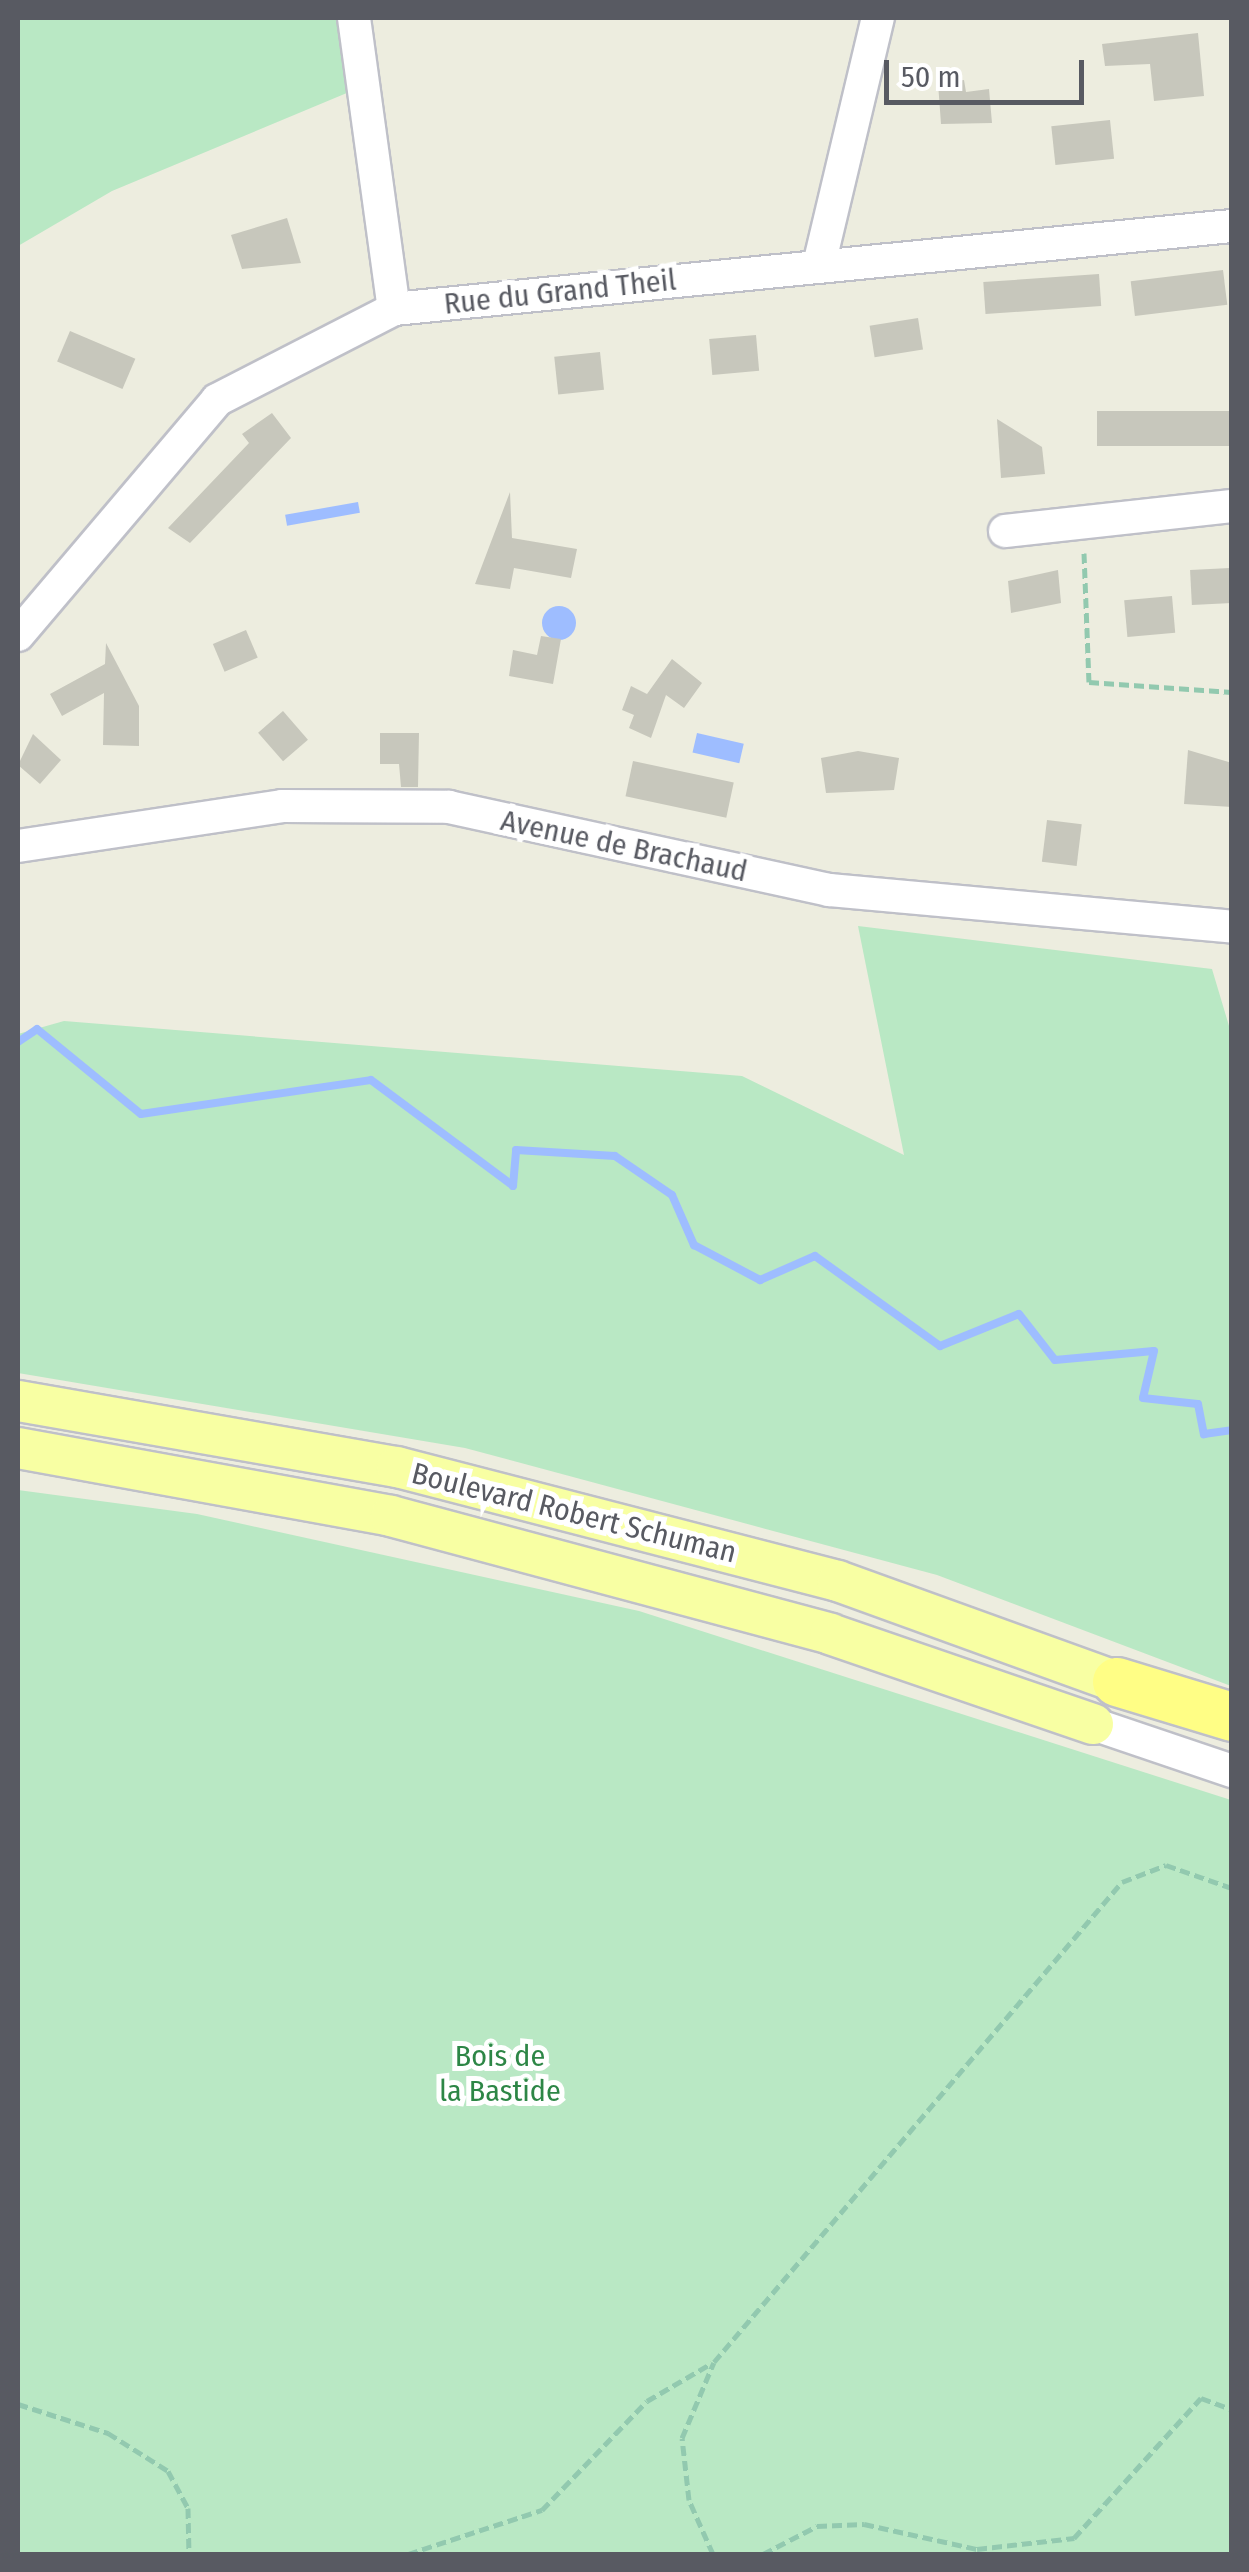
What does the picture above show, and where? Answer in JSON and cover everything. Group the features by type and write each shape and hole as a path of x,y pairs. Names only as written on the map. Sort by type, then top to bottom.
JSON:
{"highway":[{"path":"1117,1682 1232,1717"}],"main road":[{"name":"Boulevard Robert Schuman","path":"18,1401 436,1477 838,1581 1117,1682"},
{"name":"Boulevard Robert Schuman","path":"18,1448 391,1516 830,1634 1093,1724"}],"street":[{"path":"354,18 394,309"},
{"path":"818,265 878,18"},
{"name":"Rue du Grand Theil","path":"18,635 218,400 394,309 1232,226"},
{"path":"1005,531 1232,506"},
{"name":"Avenue de Brachaud","path":"18,846 282,806 448,807 828,890 1232,927"},
{"path":"1117,1682 1232,1725"},
{"path":"1093,1724 1232,1772"}],"path":[{"path":"1084,544 1089,682 1232,692"},
{"path":"714,2554 689,2500 682,2438 714,2362 1122,1882 1166,1866 1232,1888"},
{"path":"408,2554 542,2510 647,2401 714,2362"},
{"path":"763,2554 817,2526 848,2524 977,2550 1074,2538 1201,2398 1232,2408"},
{"path":"18,2404 108,2433 168,2471 188,2508 188,2554"}],"green space":[{"path":"18,18 347,18 354,90 112,191 18,246"},
{"path":"858,926 1212,969 1232,1036 1231,1686 937,1575 465,1448 18,1373 18,1034 64,1021 742,1076 904,1155"},
{"name":"Bois de la Bastide","path":"18,1490 197,1514 639,1611 1231,1800 1231,2554 18,2554"}],"water":[{"path":"358,502 360,513 287,526 285,515"},
{"path":"559,606 571,611 576,623 571,635 559,640 547,635 542,623 547,611"},
{"path":"697,733 744,744 739,763 693,752"}],"building":[{"path":"1198,33 1204,96 1154,101 1150,64 1105,66 1102,44"},
{"path":"964,80 966,92 989,89 992,123 941,124 938,83"},
{"path":"1110,120 1114,159 1055,165 1051,126"},
{"path":"287,218 301,263 242,269 231,235"},
{"path":"1223,270 1227,305 1135,316 1131,281"},
{"path":"1099,274 1101,306 986,314 983,282"},
{"path":"918,318 923,350 875,357 870,326"},
{"path":"70,331 135,359 122,389 57,361"},
{"path":"756,335 759,371 712,375 709,339"},
{"path":"600,352 604,390 558,395 554,357"},
{"path":"1097,411 1232,411 1232,446 1097,446"},
{"path":"272,413 291,438 190,543 168,528 249,443 242,434"},
{"path":"997,419 1042,447 1045,474 1001,478"},
{"path":"510,492 512,538 577,549 571,578 514,568 510,589 475,584"},
{"path":"1230,568 1232,603 1192,605 1190,570"},
{"path":"1058,570 1061,603 1011,613 1008,581"},
{"path":"1172,596 1175,633 1127,637 1124,600"},
{"path":"246,630 258,658 225,672 213,644"},
{"path":"541,636 561,639 553,684 509,676 513,650 537,655"},
{"path":"106,643 139,706 139,746 103,745 104,693 62,716 50,694 105,664"},
{"path":"672,659 702,683 684,708 666,695 651,738 629,728 634,715 622,710 631,686 647,694"},
{"path":"283,711 308,740 283,761 258,733"},
{"path":"380,733 419,733 418,787 401,787 399,764 380,764"},
{"path":"33,734 61,760 40,784 18,765"},
{"path":"1188,750 1232,763 1232,807 1184,804"},
{"path":"858,751 899,758 894,790 826,793 821,758"},
{"path":"633,761 734,782 726,818 626,796"},
{"path":"1047,820 1082,824 1077,866 1042,862"}],"waterway":[{"path":"18,1042 37,1029 141,1114 371,1080 513,1186 516,1150 615,1156 672,1195 694,1245 760,1280 815,1256 940,1346 1019,1314 1055,1360 1154,1351 1143,1398 1198,1404 1204,1434 1232,1430"}]}
